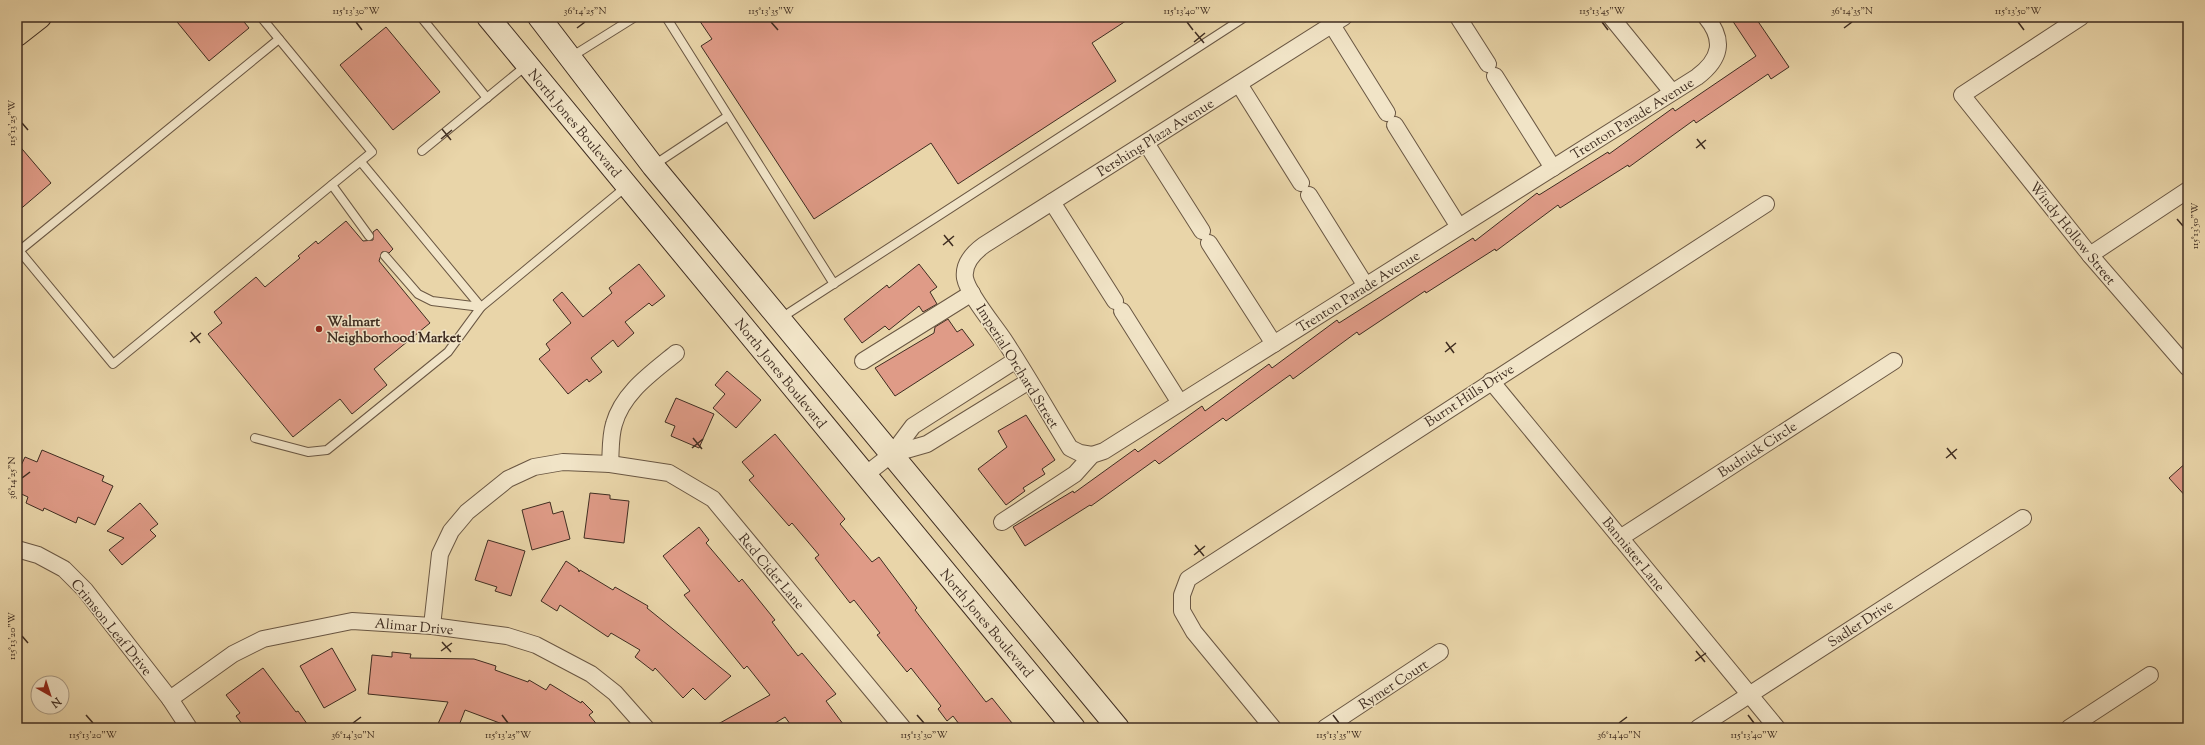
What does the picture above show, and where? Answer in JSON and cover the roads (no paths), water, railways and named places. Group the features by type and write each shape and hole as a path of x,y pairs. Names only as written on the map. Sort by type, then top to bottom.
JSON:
{"main road":[{"path":"17,35 40,17"},
{"name":"North Jones Boulevard","path":"488,17 1074,728"},
{"path":"539,17 653,166 781,318 1118,728"},
{"path":"627,186 653,166"}],"street":[{"path":"1458,17 1553,168"},
{"path":"1611,17 1672,92"},
{"name":"Trenton Parade Avenue","path":"1002,522 1075,474 1092,455 1104,452 1708,69 1715,59 1718,49 1718,40 1716,32 1706,17"},
{"name":"Windy Hollow Street","path":"2081,17 1962,95 2090,255 2188,368"},
{"path":"1338,21 1391,119 1459,227"},
{"name":"Pershing Plaza Avenue","path":"968,260 984,245 1338,21"},
{"path":"1239,84 1366,286"},
{"path":"1146,143 1274,344"},
{"path":"2090,255 2188,190"},
{"path":"1052,202 1180,403"},
{"name":"Burnt Hills Drive","path":"1273,728 1194,632 1182,611 1182,595 1188,579 1766,204"},
{"name":"Imperial Orchard Street","path":"968,260 965,269 965,277 972,292 1070,448 1080,453 1092,455"},
{"path":"863,361 972,292"},
{"path":"610,464 614,425 623,403 636,387 676,352"},
{"path":"865,475 892,454 913,426 1016,360"},
{"name":"Budnick Circle","path":"1620,538 1894,361"},
{"path":"892,454 927,444 1029,381"},
{"name":"Bannister Lane","path":"1491,381 1777,728"},
{"name":"Red Cider Lane","path":"432,626 440,554 451,531 467,512 508,479 534,467 563,462 610,464 669,473 713,499 902,728"},
{"name":"Sadler Drive","path":"1698,728 2023,518"},
{"name":"Crimson Leaf Drive","path":"17,550 38,555 64,570 86,590 170,699 189,728"},
{"name":"Alimar Drive","path":"170,699 233,654 263,639 352,621 432,626 507,636 536,645 591,674 615,693 646,728"},
{"name":"Rymer Court","path":"1325,728 1440,652"},
{"path":"2069,728 2150,675"}],"lane":[{"path":"261,17 372,152 114,364 18,249 279,40"},
{"path":"420,17 487,98"},
{"path":"571,58 624,20 635,17"},
{"path":"666,17 834,284"},
{"path":"781,318 1245,17"},
{"path":"422,151 527,64"},
{"path":"653,166 728,116"},
{"path":"361,162 481,307"},
{"path":"332,185 368,236"},
{"path":"255,438 308,452 327,450 448,352 481,307 627,186"},
{"path":"385,256 418,294 432,301 481,307"}],"place":[{"name":"Walmart Neighborhood Market","path":"319,329"}]}
